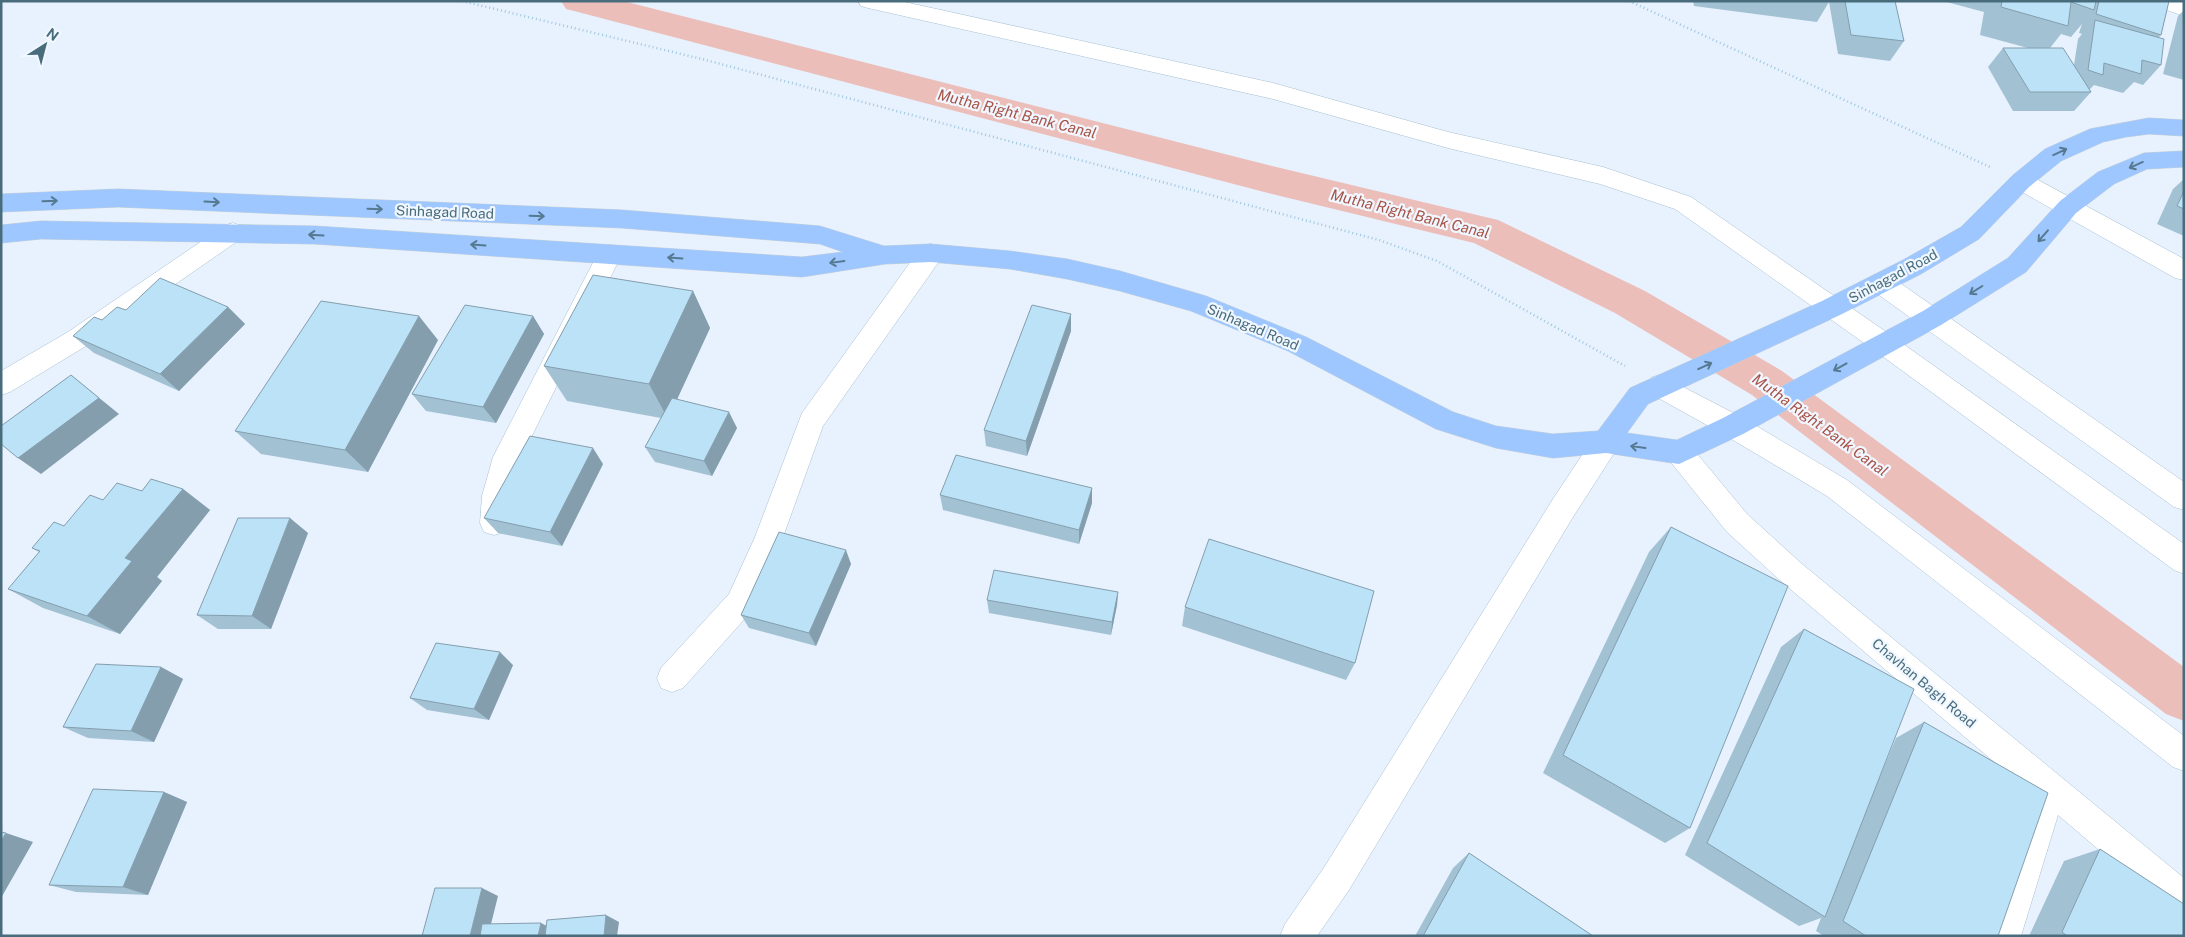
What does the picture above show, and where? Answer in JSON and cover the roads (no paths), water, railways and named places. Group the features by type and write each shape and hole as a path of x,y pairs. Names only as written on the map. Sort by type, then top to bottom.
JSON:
{"main road":[{"name":"Sinhagad Road","path":"1606,442 1639,396 1831,308 1881,283 1970,233 2021,181 2054,155 2098,135 2150,126 2184,128"},
{"path":"1679,452 1733,426 1932,318 2018,264 2068,207 2106,178 2144,161 2184,158"},
{"name":"Sinhagad Road","path":"1,203 118,198 622,219 820,235 885,255"},
{"name":"Sinhagad Road","path":"1,234 41,230 233,232 802,267 885,255 931,253 1010,260 1067,269 1197,303 1297,344 1445,421 1496,437 1553,446 1606,442 1679,452"}],"street":[{"path":"868,1 1273,91 1448,140 1603,176 1683,203 1883,343 2184,561"},
{"path":"2162,1 2184,9"},
{"path":"2021,181 2184,271"},
{"path":"1,384 77,339 233,232"},
{"path":"672,678 739,604 768,537 811,421 931,253"},
{"path":"494,523 496,496 507,456 610,254"},
{"path":"1881,283 2184,498"},
{"path":"1660,386 1733,426 1837,488 2184,756"},
{"path":"1297,936 1337,878 1563,508 1606,442"},
{"name":"Chavhan Bagh Road","path":"1679,452 1737,522 1792,573 2184,900"},
{"path":"1780,600 1792,573"},
{"path":"2004,936 2050,788"}],"waterway":[{"name":"Mutha Right Bank Canal","path":"578,1 1268,179 1484,231 1630,302 1767,383 2184,697"}]}
